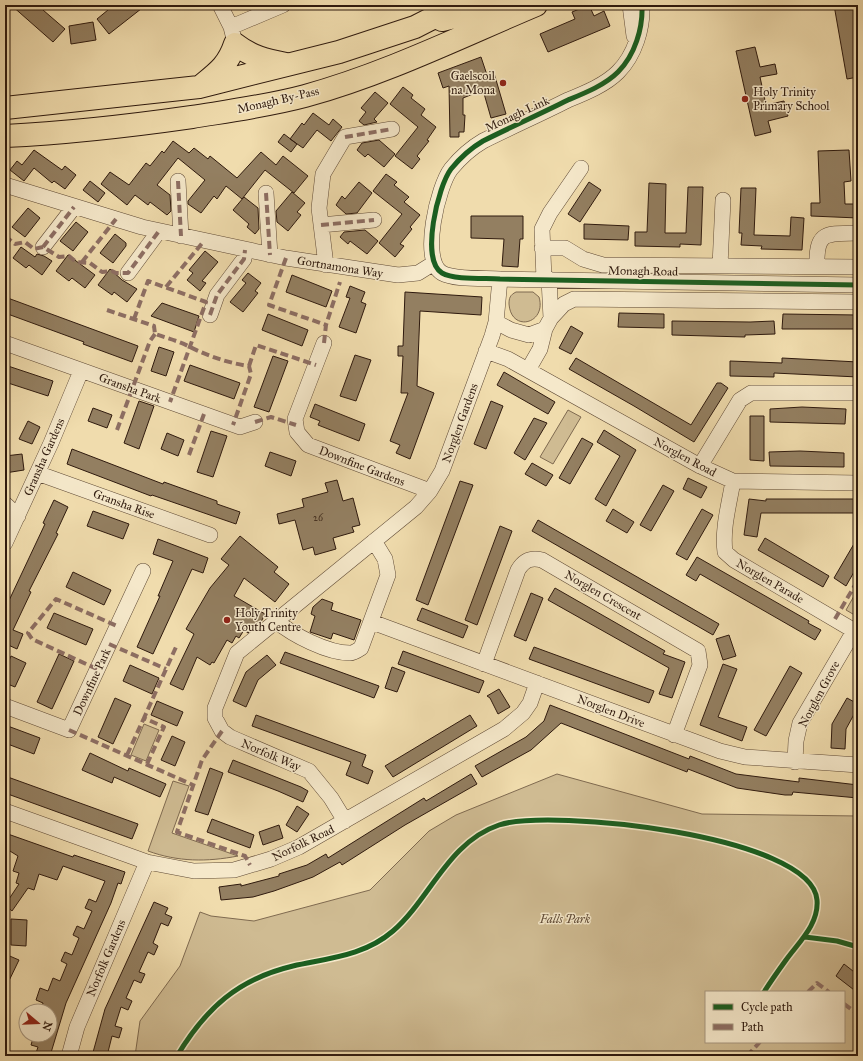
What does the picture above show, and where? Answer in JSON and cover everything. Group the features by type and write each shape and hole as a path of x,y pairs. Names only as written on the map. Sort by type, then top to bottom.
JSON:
{"highway":[{"path":"415,27 458,5"},
{"path":"5,108 199,87 292,65 339,52 415,27 482,10 493,5"},
{"name":"Monagh By-Pass","path":"5,136 70,133 153,122 241,109 305,96 386,69 536,5"},
{"path":"233,36 248,54 259,58 292,65"},
{"path":"199,87 220,70 230,58 233,36"}],"street":[{"path":"220,5 233,36 263,9 283,5"},
{"path":"630,5 634,47"},
{"name":"Monagh Link","path":"434,263 433,232 437,201 450,170 473,147 483,140 609,80 627,61 634,47 643,16 642,5"},
{"path":"326,265 320,208 323,174 345,137 392,129"},
{"path":"528,370 540,349 548,323 546,279 542,248 542,229 581,168"},
{"path":"178,181 181,236"},
{"name":"Gortnamona Way","path":"6,185 74,207 159,231 270,255 326,265 398,275 418,272 434,263"},
{"path":"266,193 270,255"},
{"path":"720,266 723,200"},
{"path":"43,247 74,207"},
{"path":"321,225 374,220"},
{"path":"128,273 159,231"},
{"path":"817,267 817,249 821,239 830,234 858,233"},
{"name":"Monagh Road","path":"542,248 565,248 583,259 603,265 858,267"},
{"path":"210,315 217,295 244,259 245,250"},
{"name":"Monagh Road","path":"434,263 438,270 450,276 500,279 858,285"},
{"name":"Norglen Gardens","path":"222,732 215,718 215,708 237,653 416,507 430,491 442,471 496,322 500,279"},
{"path":"496,322 511,330 529,335 548,323 564,304 574,299 858,302"},
{"name":"Gransha Park","path":"5,343 240,427 255,422"},
{"name":"Downfine Gardens","path":"324,343 296,419 296,432 308,445 430,491"},
{"name":"Norglen Road","path":"486,351 508,359 700,466 733,481 858,483"},
{"name":"Gransha Gardens","path":"5,543 81,370"},
{"path":"700,466 740,400 751,393 858,393"},
{"name":"Gransha Rise","path":"37,473 210,536"},
{"name":"Norglen Parade","path":"733,481 726,518 724,542 725,552 734,560 856,632"},
{"path":"5,504 18,516"},
{"path":"276,621 290,632 305,640 340,652 352,653 361,648 372,622 388,575 385,559 374,541"},
{"name":"Norglen Crescent","path":"484,664 518,570 526,560 537,558 698,651 701,660 699,672 674,735"},
{"name":"Downfine Park","path":"5,706 69,730 143,571"},
{"name":"Norglen Drive","path":"372,622 674,735 745,757 795,762 858,765"},
{"name":"Norglen Grove","path":"795,762 796,741 800,723 856,632"},
{"name":"Norfolk Road","path":"5,811 147,862 194,871 234,870 271,859 299,847 504,729 523,713 530,703 537,683"},
{"name":"Norfolk Way","path":"222,732 230,737 309,771 331,798 345,821"},
{"name":"Norfolk Gardens","path":"69,1056 77,1027 147,862"}],"green space":[{"path":"516,292 533,292 539,297 540,306 538,314 534,319 528,322 521,322 511,313 509,300 510,297"},
{"path":"568,410 581,417 553,464 540,457"},
{"path":"858,589 858,617 846,610"},
{"path":"144,724 159,730 146,761 131,755"},
{"name":"Falls Park","path":"557,774 702,814 858,816 858,1056 135,1056 140,1021 180,966 200,912 211,916 254,921 370,890 429,831 456,815"},
{"path":"173,781 189,786 172,833 238,856 193,860 159,855 148,851"}],"building":[{"path":"11,5 47,5 43,10 65,29 53,42"},
{"path":"114,5 146,5 109,34 97,19"},
{"path":"589,5 594,16 604,11 610,26 548,52 540,34 575,19 572,12"},
{"path":"834,5 858,5 858,77 847,79"},
{"path":"93,22 96,40 71,44 69,26"},
{"path":"755,47 760,67 775,64 777,74 760,77 766,105 784,101 788,116 768,121 771,132 755,136 736,51"},
{"path":"481,57 487,75 494,73 506,114 491,118 483,90 463,98 463,115 465,115 464,132 459,132 459,137 450,137 449,86 443,88 438,73"},
{"path":"403,87 413,95 411,98 425,109 421,115 436,127 427,140 429,141 417,156 420,159 412,169 395,156 418,127 390,104"},
{"path":"375,92 388,103 374,119 377,122 364,125 359,121 366,112 361,108"},
{"path":"313,113 329,125 333,119 342,127 331,141 317,130 303,148 290,139 302,123 304,125"},
{"path":"284,134 297,144 291,152 278,142"},
{"path":"379,140 395,154 384,167 368,154 365,157 357,150 362,143"},
{"path":"173,141 189,153 194,148 208,159 210,156 237,178 261,152 276,165 283,156 308,176 294,193 265,170 242,199 226,186 217,199 214,196 201,213 188,204 188,201 205,180 178,158 157,185 170,195 171,211 167,215 150,202 148,205 135,195 127,205 101,184 110,172 129,185 146,163 150,166 162,151 164,153"},
{"path":"34,150 62,170 65,166 76,175 65,189 54,181 52,183 34,168 24,181 10,170 17,161 22,165"},
{"path":"849,150 851,181 844,182 845,204 858,204 858,218 811,216 811,203 820,203 818,151"},
{"path":"386,174 397,182 394,185 409,197 404,202 420,215 410,227 412,229 400,244 404,246 395,257 379,243 402,214 373,191"},
{"path":"90,181 105,193 98,202 83,190"},
{"path":"359,182 372,193 357,213 346,214 336,205 342,196 345,199"},
{"path":"589,182 601,190 580,222 568,214"},
{"path":"649,183 666,184 665,233 686,233 688,187 703,187 701,245 680,244 680,247 635,246 635,232 647,232"},
{"path":"741,188 756,188 754,235 790,236 791,217 804,218 802,250 761,249 762,246 741,245 742,233 739,233"},
{"path":"292,192 305,203 297,212 301,215 288,231 277,222 276,211"},
{"path":"244,197 258,208 259,229 255,234 247,227 249,224 233,210"},
{"path":"28,208 40,218 25,237 12,227"},
{"path":"471,216 523,216 523,239 520,239 518,267 502,266 504,239 471,238"},
{"path":"76,222 88,232 73,251 60,241"},
{"path":"584,224 629,226 628,240 584,239"},
{"path":"365,230 378,241 367,254 350,241 348,244 340,237 344,232"},
{"path":"115,234 126,243 126,246 113,263 100,253"},
{"path":"21,247 35,257 37,254 52,261 42,275 29,265 26,268 13,258"},
{"path":"205,251 218,262 202,281 206,283 200,291 187,280 193,273 189,270"},
{"path":"68,255 95,275 85,288 72,278 69,281 56,271"},
{"path":"110,269 122,280 137,289 127,302 114,292 112,295 98,285"},
{"path":"248,273 261,283 255,291 258,293 243,312 230,302 246,283 242,280"},
{"path":"292,275 332,291 326,307 286,292"},
{"path":"350,286 365,292 361,302 366,304 356,333 339,327 350,298 346,297"},
{"path":"405,292 482,297 481,315 420,311 417,386 434,393 410,459 396,453 400,445 390,441 408,393 401,393 403,356 398,356 398,346 403,346"},
{"path":"5,297 138,346 132,362 83,344 84,342 5,313"},
{"path":"162,303 199,316 194,332 151,316"},
{"path":"619,313 664,314 664,328 618,327"},
{"path":"268,314 308,330 302,346 262,330"},
{"path":"783,314 858,315 858,329 782,329"},
{"path":"672,321 774,321 775,334 745,335 745,337 672,335"},
{"path":"571,326 583,333 571,354 559,348"},
{"path":"159,347 174,352 166,376 151,371"},
{"path":"355,355 371,360 356,401 340,396"},
{"path":"273,356 288,361 269,412 254,407"},
{"path":"576,358 691,425 717,383 721,383 728,388 694,442 569,369"},
{"path":"782,358 858,362 858,377 774,373 774,377 730,376 730,361 782,363"},
{"path":"5,365 53,381 48,396 5,382"},
{"path":"190,365 240,383 234,399 184,381"},
{"path":"504,372 555,402 548,414 497,385"},
{"path":"139,401 154,406 139,449 124,443"},
{"path":"491,401 503,406 486,449 474,444"},
{"path":"315,404 365,424 359,441 318,425 320,421 310,417"},
{"path":"802,407 846,409 845,424 770,422 770,409"},
{"path":"93,408 112,415 107,428 88,421"},
{"path":"750,416 764,416 764,461 750,460"},
{"path":"534,418 547,423 525,460 514,453"},
{"path":"28,421 40,427 32,444 19,439"},
{"path":"604,430 636,450 606,506 595,499 620,456 597,442"},
{"path":"211,431 227,436 213,477 197,472"},
{"path":"167,433 184,440 178,456 161,449"},
{"path":"582,438 593,444 570,484 559,478"},
{"path":"72,449 163,484 164,482 217,501 217,504 240,512 236,524 152,495 151,496 67,464"},
{"path":"800,451 844,453 844,467 770,466 769,452"},
{"path":"270,452 296,461 291,476 265,466"},
{"path":"22,454 24,470 5,473 5,456"},
{"path":"532,463 553,475 546,486 525,474"},
{"path":"688,478 707,487 701,498 683,489"},
{"path":"337,480 343,501 353,498 360,525 352,527 354,532 333,538 336,549 315,555 313,547 303,550 295,520 279,524 277,514 304,507 302,499 328,492 325,483"},
{"path":"460,481 473,485 428,605 416,600"},
{"path":"663,485 674,491 651,531 640,525"},
{"path":"749,499 766,501 766,499 858,499 858,513 761,513 757,537 744,535"},
{"path":"54,500 68,507 56,533 58,534 29,591 31,592 13,630 23,634 17,649 6,644 5,647 5,609 45,524 43,523"},
{"path":"613,509 634,522 627,533 606,521"},
{"path":"702,509 713,515 687,560 676,554"},
{"path":"93,511 129,524 123,539 87,526"},
{"path":"538,520 719,624 713,635 532,531"},
{"path":"500,526 512,531 477,625 465,620"},
{"path":"240,536 278,567 274,572 289,584 275,602 244,578 234,596 265,614 261,622 248,633 244,630 239,638 236,636 232,643 227,640 214,663 212,662 210,665 197,657 183,690 170,684 194,634 186,629 210,588 229,565 221,559"},
{"path":"858,537 858,565 846,586 834,578"},
{"path":"765,538 829,576 823,587 758,550"},
{"path":"158,539 208,558 203,573 192,569 153,654 137,647 160,596 158,596 173,561 153,554"},
{"path":"697,557 809,621 808,623 821,630 815,640 700,574 696,581 686,575"},
{"path":"73,572 111,590 104,605 66,587"},
{"path":"555,588 665,651 663,654 685,662 672,698 659,694 669,668 548,600"},
{"path":"531,593 543,598 526,641 514,636"},
{"path":"322,599 333,603 331,610 361,620 354,640 333,633 331,639 310,632 315,616 311,614 313,607"},
{"path":"422,608 468,626 463,638 417,620"},
{"path":"54,613 93,629 86,645 47,628"},
{"path":"729,635 736,656 723,660 716,639"},
{"path":"534,647 654,691 649,703 529,659"},
{"path":"403,651 484,681 479,693 398,664"},
{"path":"285,652 379,686 374,698 280,663"},
{"path":"59,654 74,661 52,709 37,702"},
{"path":"267,655 276,665 258,680 246,707 233,701 246,672"},
{"path":"11,656 26,663 15,687 5,683 5,669"},
{"path":"723,664 737,669 718,717 747,727 742,741 700,725"},
{"path":"130,665 159,678 152,694 123,681"},
{"path":"790,666 802,673 766,736 754,730"},
{"path":"392,667 405,672 397,692 385,688"},
{"path":"499,689 510,707 498,714 490,698 487,696"},
{"path":"115,698 131,705 113,744 98,737"},
{"path":"847,698 858,704 858,707 846,729 845,749 831,748 832,724"},
{"path":"157,701 183,712 177,726 151,715"},
{"path":"550,705 689,759 690,756 736,774 799,782 799,778 858,785 858,798 793,792 792,795 785,795 737,788 688,769 687,772 561,723 531,750 482,777 475,766 526,737 544,721"},
{"path":"256,715 366,755 362,766 373,771 368,784 346,775 351,762 252,726"},
{"path":"470,715 477,726 393,777 385,766"},
{"path":"5,725 40,738 34,754 5,743"},
{"path":"172,736 185,742 175,766 161,760"},
{"path":"90,753 128,771 129,768 166,784 160,797 114,777 112,783 82,770"},
{"path":"233,760 308,791 303,802 228,772"},
{"path":"210,768 223,773 208,815 195,811"},
{"path":"471,774 477,784 405,825 342,865 340,862 313,877 274,891 253,897 221,900 219,887 241,884 241,886 279,876 279,874 307,865 326,854 328,858 424,798 426,801"},
{"path":"5,776 138,824 132,839 5,793"},
{"path":"297,806 309,814 297,832 286,825"},
{"path":"212,819 254,835 250,848 207,832"},
{"path":"279,825 283,838 263,845 259,832"},
{"path":"5,833 73,857 74,855 125,872 121,884 118,883 111,903 66,1003 58,1030 58,1003 43,1003 36,1000 40,988 48,991 53,978 60,981 67,964 61,961 65,952 72,955 79,938 73,935 77,926 84,929 92,911 85,908 89,899 96,902 105,881 63,866 57,880 39,874 34,890 28,888 12,911 5,905 19,884 16,883 19,873 13,871 18,856 5,848"},
{"path":"154,902 168,908 165,914 172,917 168,926 161,923 153,943 158,946 154,955 148,952 139,972 145,974 141,983 134,980 126,998 132,1001 128,1010 121,1007 115,1026 122,1028 119,1038 112,1036 107,1056 92,1056 105,1009"},
{"path":"11,919 27,920 26,946 11,945"},
{"path":"5,954 19,960 5,989"},
{"path":"844,964 858,975 858,993 836,976"},
{"path":"32,1043 54,1043 50,1056 36,1053 38,1047 31,1045"}],"marked path":[{"path":"345,137 392,129"},
{"path":"178,181 181,236"},
{"path":"266,193 270,255"},
{"path":"43,247 74,207"},
{"path":"82,262 116,219"},
{"path":"321,225 374,220"},
{"path":"5,236 15,244 25,242 34,249 43,247 59,257 69,256 76,262 90,263 102,272 112,271 116,273 128,273 159,231"},
{"path":"166,287 204,241"},
{"path":"210,315 217,295 244,259 245,250"},
{"path":"286,258 269,305 326,325"},
{"path":"134,319 148,281 206,302 170,402"},
{"path":"324,343 326,325 340,282"},
{"path":"107,310 154,326 155,334 181,343 218,359 249,366 251,374 233,425"},
{"path":"117,430 150,341 155,334"},
{"path":"249,366 256,345 316,365"},
{"path":"189,455 204,414"},
{"path":"255,422 271,417 296,425"},
{"path":"835,619 858,580"},
{"path":"97,669 32,639 28,633 56,599 117,626"},
{"path":"109,644 166,669"},
{"path":"147,764 164,727 144,718 176,647"},
{"path":"127,755 144,718"},
{"path":"69,730 193,785"},
{"path":"222,731 202,760 177,832 245,856 250,865"},
{"path":"809,991 817,983 828,991"},
{"path":"845,1005 858,1014"},
{"path":"747,1056 759,1043"}],"cycle path":[{"path":"642,5 641,23 637,41 629,58 613,77 594,88 483,141 474,147 451,169 441,191 433,222 432,254 436,265 442,273 454,277 470,278 858,285"},
{"path":"177,1056 200,1024 225,998 256,979 273,972 293,966 346,955 370,946 382,939 393,931 406,918 441,872 466,844 481,833 499,825 527,821 569,820 620,824 675,832 727,843 772,858 804,877 817,900 815,917 807,932 765,991"},
{"path":"805,937 837,941 858,947"}],"place":[{"name":"Gaelscoil na Mona","path":"503,83"},
{"name":"Holy Trinity Primary School","path":"745,99"},
{"name":"Holy Trinity Youth Centre","path":"227,620"}]}
